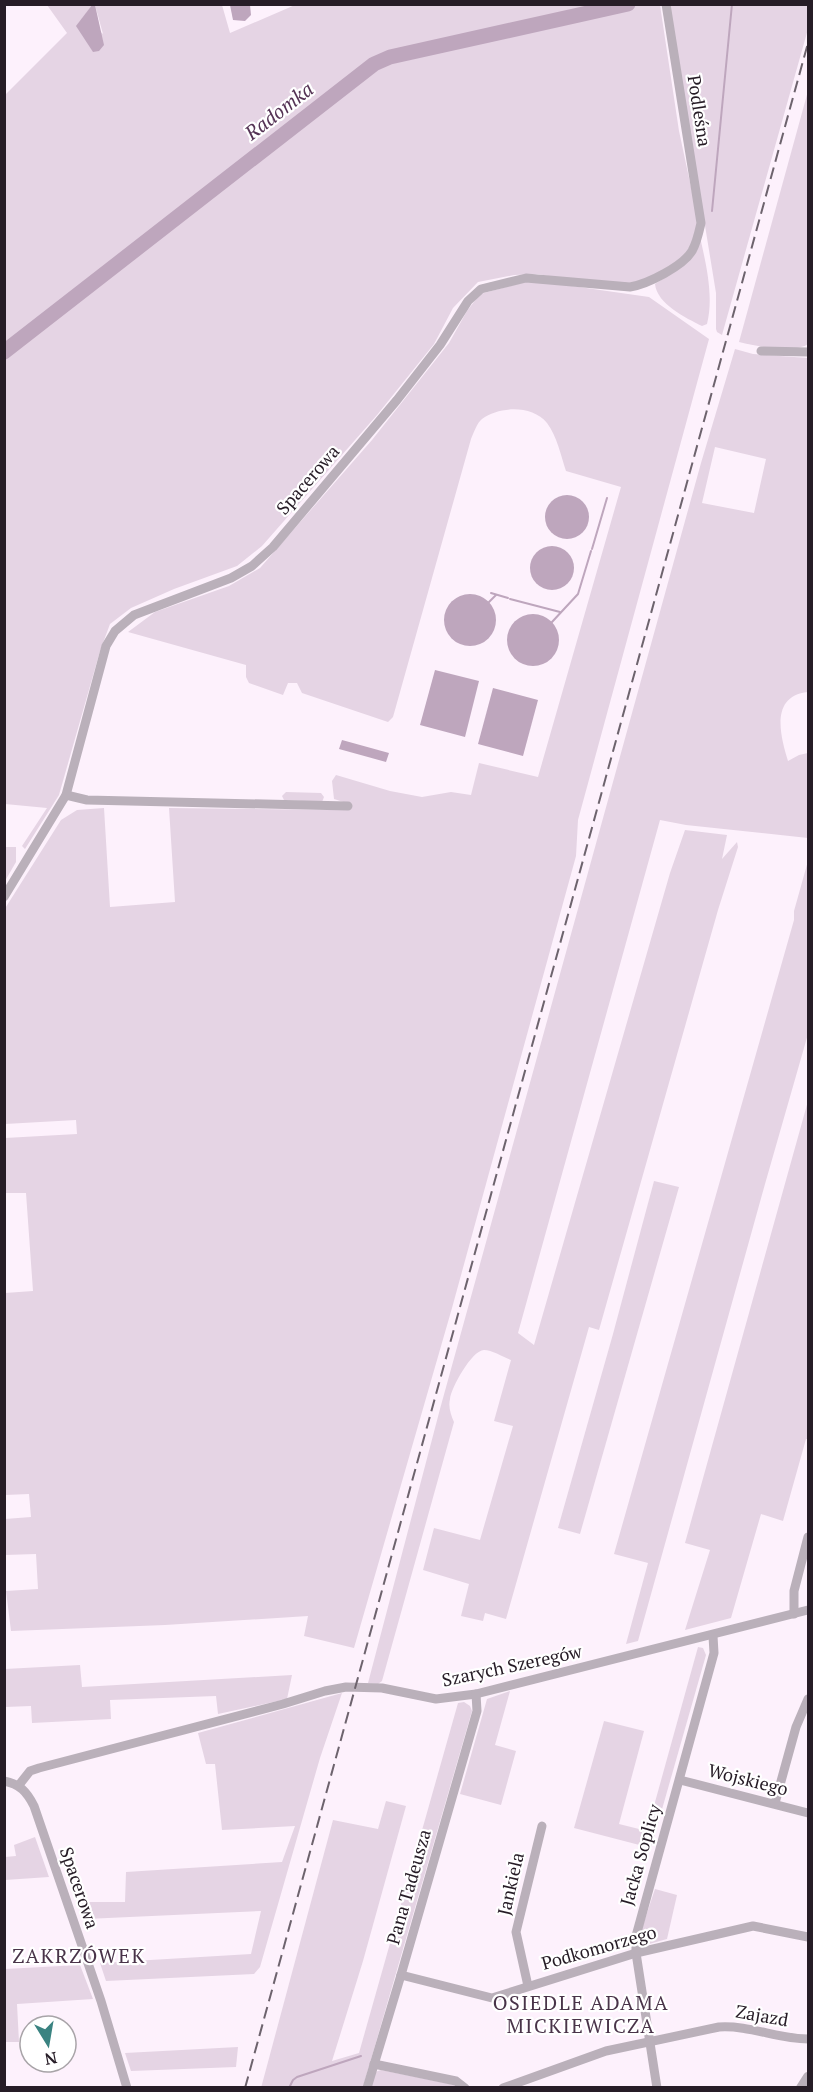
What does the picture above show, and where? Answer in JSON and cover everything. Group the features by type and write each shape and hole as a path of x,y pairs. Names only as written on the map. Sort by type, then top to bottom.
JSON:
{"street":[{"name":"Podleśna","path":"646,282 688,256 697,240 701,223 666,5"},
{"name":"Spacerowa","path":"4,897 66,795 106,646 115,631 134,615 231,578 252,566 273,547 397,400 440,345 468,301 481,289 526,278 630,287 646,282"},
{"path":"761,351 808,352"},
{"path":"66,795 81,800 348,806"},
{"path":"794,1614 794,1592 808,1537"},
{"name":"Szarych Szeregów","path":"19,1785 30,1771 39,1768 325,1691 346,1687 382,1688 436,1699 477,1694 713,1636 808,1610"},
{"name":"Jacka Soplicy","path":"657,2088 636,1953 636,1936 714,1653 713,1636"},
{"name":"Pana Tadeusza","path":"367,2088 477,1711 477,1694"},
{"path":"775,1803 796,1727 808,1699"},
{"name":"Wojskiego","path":"680,1780 808,1813"},
{"path":"4,1781 19,1785"},
{"name":"Spacerowa","path":"19,1785 29,1797 35,1810 101,2001 127,2088"},
{"name":"Jankiela","path":"528,1986 516,1932 542,1826"},
{"name":"Podkomorzego","path":"401,1975 492,1998 636,1953 753,1926 808,1937"},
{"name":"Zajazd","path":"503,2088 606,2051 726,2027 786,2038 808,2039"},
{"path":"374,2064 456,2081 465,2088"},
{"path":"801,2088 808,2077"}],"shaded area":[{"path":"47,5 92,5 83,18 103,34 95,5 222,5 230,33 295,5 660,5 679,131 698,220 691,249 682,259 636,285 576,281 538,274 514,275 478,282 453,308 434,344 377,415 262,546 237,566 174,589 131,608 110,624 100,651 59,795 25,849 22,846 47,808 5,804 4,96 67,33"},
{"path":"92,5 95,5 104,45 99,51 93,52 76,26"},
{"path":"230,5 250,5 251,15 245,21 233,20"},
{"path":"669,5 808,5 808,29 722,335 716,329 716,293"},
{"path":"808,91 808,344 784,349 739,342"},
{"path":"700,237 710,302 707,324 702,326 667,304 661,298 655,284 669,275"},
{"path":"525,282 558,284 649,297 709,339 578,820 576,856 452,1308 354,1648 304,1636 308,1616 11,1631 6,1591 38,1589 36,1554 5,1555 5,1519 31,1517 29,1494 5,1495 5,1293 33,1291 26,1193 5,1193 5,1138 77,1134 76,1120 5,1124 4,910 61,820 77,810 104,808 110,907 175,902 169,808 346,810 350,804 334,799 332,781 336,775 390,791 422,797 451,792 471,795 479,763 538,777 621,487 566,471 547,423 541,417 525,410 507,410 489,415 479,423 471,439 393,717 388,722 302,693 297,683 288,683 283,695 249,683 246,677 246,665 128,632 155,612 229,586 260,568 372,440 449,343 467,311 480,294"},
{"path":"735,349 753,354 808,358 808,692 796,695 788,701 783,709 781,729 788,761 808,753 808,838 686,825 660,820 518,1333 534,1345 670,873 685,830 727,835 722,859 737,842 738,847 599,1330 589,1327 506,1619 485,1613 483,1621 461,1616 469,1584 423,1570 434,1528 480,1540 513,1426 494,1421 511,1360 484,1350 468,1363 451,1394 449,1402 454,1422 382,1681 378,1684 368,1683 440,1409 701,463","holes":["715,447 766,459 754,513 702,503"]},
{"path":"567,495 583,501 589,517 583,533 567,539 551,533 545,517 551,501"},
{"path":"552,546 561,547 568,552 573,559 573,577 568,584 561,589 552,590 543,589 536,584 531,577 530,568 531,559 536,552 543,547"},
{"path":"465,594 475,594 485,598 492,605 496,620 492,635 485,642 475,646 465,646 455,642 448,635 444,625 444,615 448,605 455,598"},
{"path":"528,614 538,614 547,618 555,626 559,640 555,654 547,662 538,666 528,666 519,662 511,654 507,645 507,635 511,626 519,618"},
{"path":"435,670 479,681 465,737 420,725"},
{"path":"493,688 538,700 523,756 478,744"},
{"path":"342,740 389,753 386,762 339,749"},
{"path":"286,792 321,793 324,797 322,802 284,800 282,796"},
{"path":"5,847 16,847 16,862 5,881"},
{"path":"808,861 808,1034 638,1641 626,1644 648,1563 614,1554 794,920 794,911"},
{"path":"808,1101 808,1439 806,1439 783,1521 761,1514 731,1618 685,1630 710,1550 685,1543"},
{"path":"654,1181 679,1187 580,1534 558,1528"},
{"path":"698,1647 703,1648 706,1655 651,1848 574,1828 604,1721 644,1731 619,1824 647,1831"},
{"path":"80,1665 82,1687 292,1675 287,1699 218,1714 216,1696 110,1700 111,1719 32,1723 31,1706 5,1707 5,1669"},
{"path":"510,1691 495,1745 516,1751 501,1805 460,1794 487,1699"},
{"path":"342,1693 320,1758 260,1967 254,1974 106,1981 100,1963 251,1954 261,1911 86,1919 80,1902 125,1902 126,1872 282,1862 295,1826 222,1830 215,1764 206,1764 198,1733"},
{"path":"464,1702 470,1706 472,1711 363,2087 261,2088 333,1820 378,1829 386,1801 406,1806 363,1961 332,2061 359,2053 458,1703"},
{"path":"35,1837 49,1877 5,1880 5,1857 16,1856 14,1845"},
{"path":"655,1889 677,1895 667,1939 649,1944 642,1942 639,1937"},
{"path":"80,1965 93,1999 17,2004 18,2042 5,2042 5,1969"},
{"path":"238,2047 236,2067 131,2071 125,2053"},
{"path":"381,2070 455,2085 459,2088 371,2088 375,2072"}],"waterway":[{"name":"Radomka","path":"4,352 374,64 390,57 628,4"},
{"path":"712,211 732,4"},
{"path":"592,549 607,498"},
{"path":"552,622 578,594 591,551"},
{"path":"491,593 508,598"},
{"path":"489,602 496,595"},
{"path":"510,599 560,612"},
{"path":"289,2088 297,2077 361,2056"}],"railway":[{"path":"245,2088 808,43"}],"district":[{"name":"ZAKRZÓWEK","path":"79,1956"},
{"name":"OSIEDLE ADAMA MICKIEWICZA","path":"581,2014"}]}
